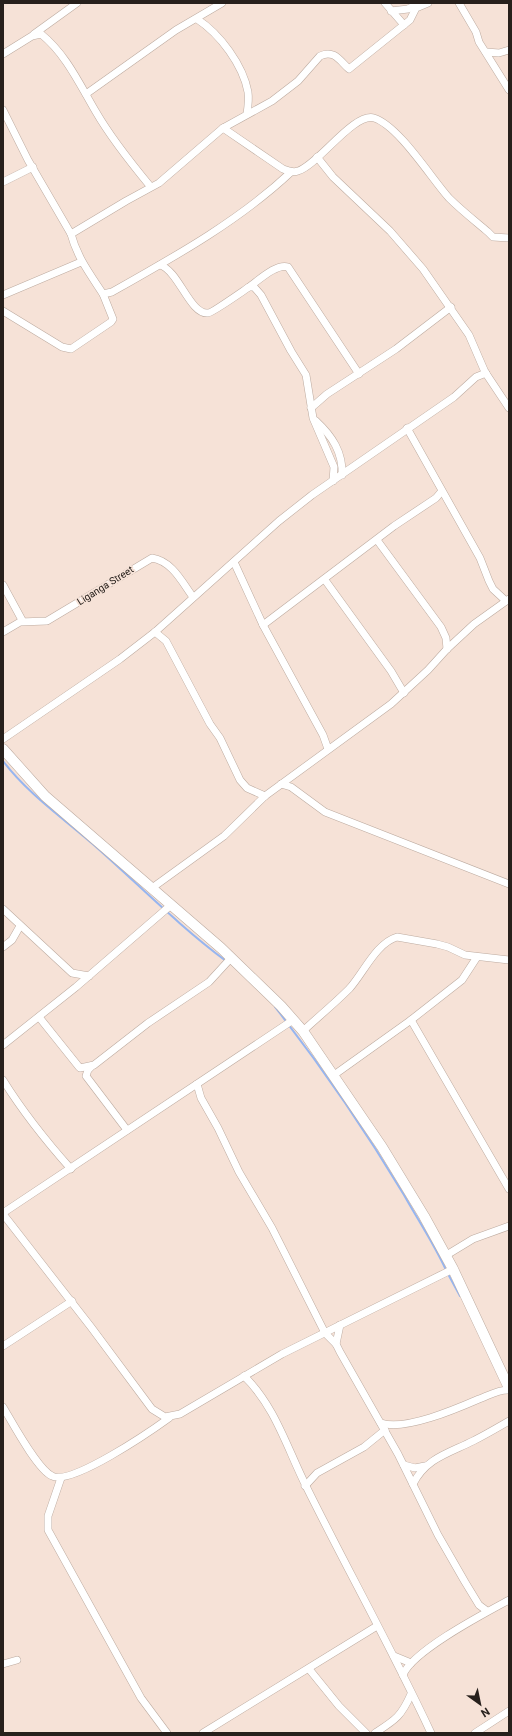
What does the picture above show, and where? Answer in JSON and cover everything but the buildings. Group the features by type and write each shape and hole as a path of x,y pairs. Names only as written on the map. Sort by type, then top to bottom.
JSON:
{"main road":[{"path":"5,755 45,796 171,904 231,958 302,1030 386,1153 424,1216 453,1269 509,1389"}],"street":[{"path":"3,54 32,36 77,3"},
{"path":"86,94 176,30 222,3"},
{"path":"385,3 404,25"},
{"path":"392,11 408,9 428,3"},
{"path":"459,3 491,62 509,90"},
{"path":"71,234 150,186 159,183 175,171 188,157 223,128 272,101 298,81 320,56 325,53 335,55 349,69 410,20 415,6"},
{"path":"197,19 213,32 239,66 248,92 247,114"},
{"path":"32,36 41,34 49,41 77,76 106,127 150,186"},
{"path":"486,52 499,53 509,50"},
{"path":"491,62 499,53"},
{"path":"3,110 71,234 75,248 82,262 103,294 113,319 111,322 71,349 62,347 3,311"},
{"path":"223,128 283,169 292,172 299,171 356,124 367,118 373,118 387,127 407,146 450,199 493,237 509,238"},
{"path":"317,157 333,177 390,231 423,268 469,335 486,374 509,408"},
{"path":"3,182 33,167"},
{"path":"103,294 112,292 211,234 254,204 292,172"},
{"path":"3,295 82,262"},
{"path":"160,265 171,270 196,307 202,312 209,313 215,311 229,299 279,268 285,266 288,267 360,374"},
{"path":"249,287 254,288 262,295 291,351 303,368 308,386 313,418 334,467 333,481"},
{"path":"311,408 327,394 401,346 451,307"},
{"path":"3,739 120,659 155,632 279,521 312,495 454,397 476,378 486,374"},
{"path":"313,418 324,430 339,451 342,465 342,475"},
{"path":"152,888 224,836 265,796 404,693 447,649 479,620 507,600 493,589 488,581 480,558 441,492 407,428"},
{"path":"263,625 436,498 441,492"},
{"path":"377,540 441,627 446,638 447,649"},
{"name":"Liganga Street","path":"3,632 20,622 47,621 152,558 158,558 169,566 193,597"},
{"path":"234,562 263,625 328,749"},
{"path":"325,580 391,671 404,693"},
{"path":"3,586 22,620"},
{"path":"155,632 166,641 210,724 220,738 240,780 247,788 265,796"},
{"path":"281,784 291,787 316,807 335,816 509,884"},
{"path":"3,1044 76,987 171,904"},
{"path":"3,909 72,973 76,987"},
{"path":"3,947 12,940 20,926"},
{"path":"302,1030 350,988 382,946 392,939 397,938 436,944 448,947 465,955 509,960"},
{"path":"334,1075 411,1020 462,980 477,957"},
{"path":"86,1076 88,1070 148,1023 208,982 231,958"},
{"path":"72,973 89,976"},
{"path":"39,1017 127,1130"},
{"path":"169,1418 158,1414 152,1409 72,1302 3,1214 287,1022 293,1020"},
{"path":"411,1020 509,1190"},
{"path":"80,1068 94,1065"},
{"path":"3,1080 14,1099 33,1124 71,1169"},
{"path":"197,1084 201,1098 218,1128 239,1172 272,1228 325,1333 336,1344 385,1430 438,1535 465,1582 479,1605 487,1611"},
{"path":"445,1256 473,1239 509,1226"},
{"path":"3,1406 39,1464 52,1476 61,1478 111,1455 169,1418 180,1414 282,1354 453,1269"},
{"path":"3,1346 72,1302"},
{"path":"336,1344 340,1325"},
{"path":"244,1376 266,1401 305,1486 394,1656 431,1733"},
{"path":"381,1423 392,1425 428,1418 509,1389"},
{"path":"413,1484 425,1466 445,1453 474,1441 509,1421"},
{"path":"305,1486 317,1473 364,1447 385,1430"},
{"path":"404,1465 415,1468 425,1466"},
{"path":"61,1478 48,1516 48,1530 141,1698 167,1733"},
{"path":"403,1675 410,1662 487,1611 509,1600"},
{"path":"203,1733 377,1626"},
{"path":"394,1656 410,1662"},
{"path":"3,1664 17,1660"},
{"path":"309,1669 340,1706 366,1733"},
{"path":"375,1733 399,1716 411,1694"},
{"path":"475,1733 509,1711"}],"waterway":[{"path":"3,761 23,784 46,805 95,846 192,934 226,961"},
{"path":"275,1007 326,1076 374,1147 426,1232 446,1270"},
{"path":"448,1274 460,1296"}]}
